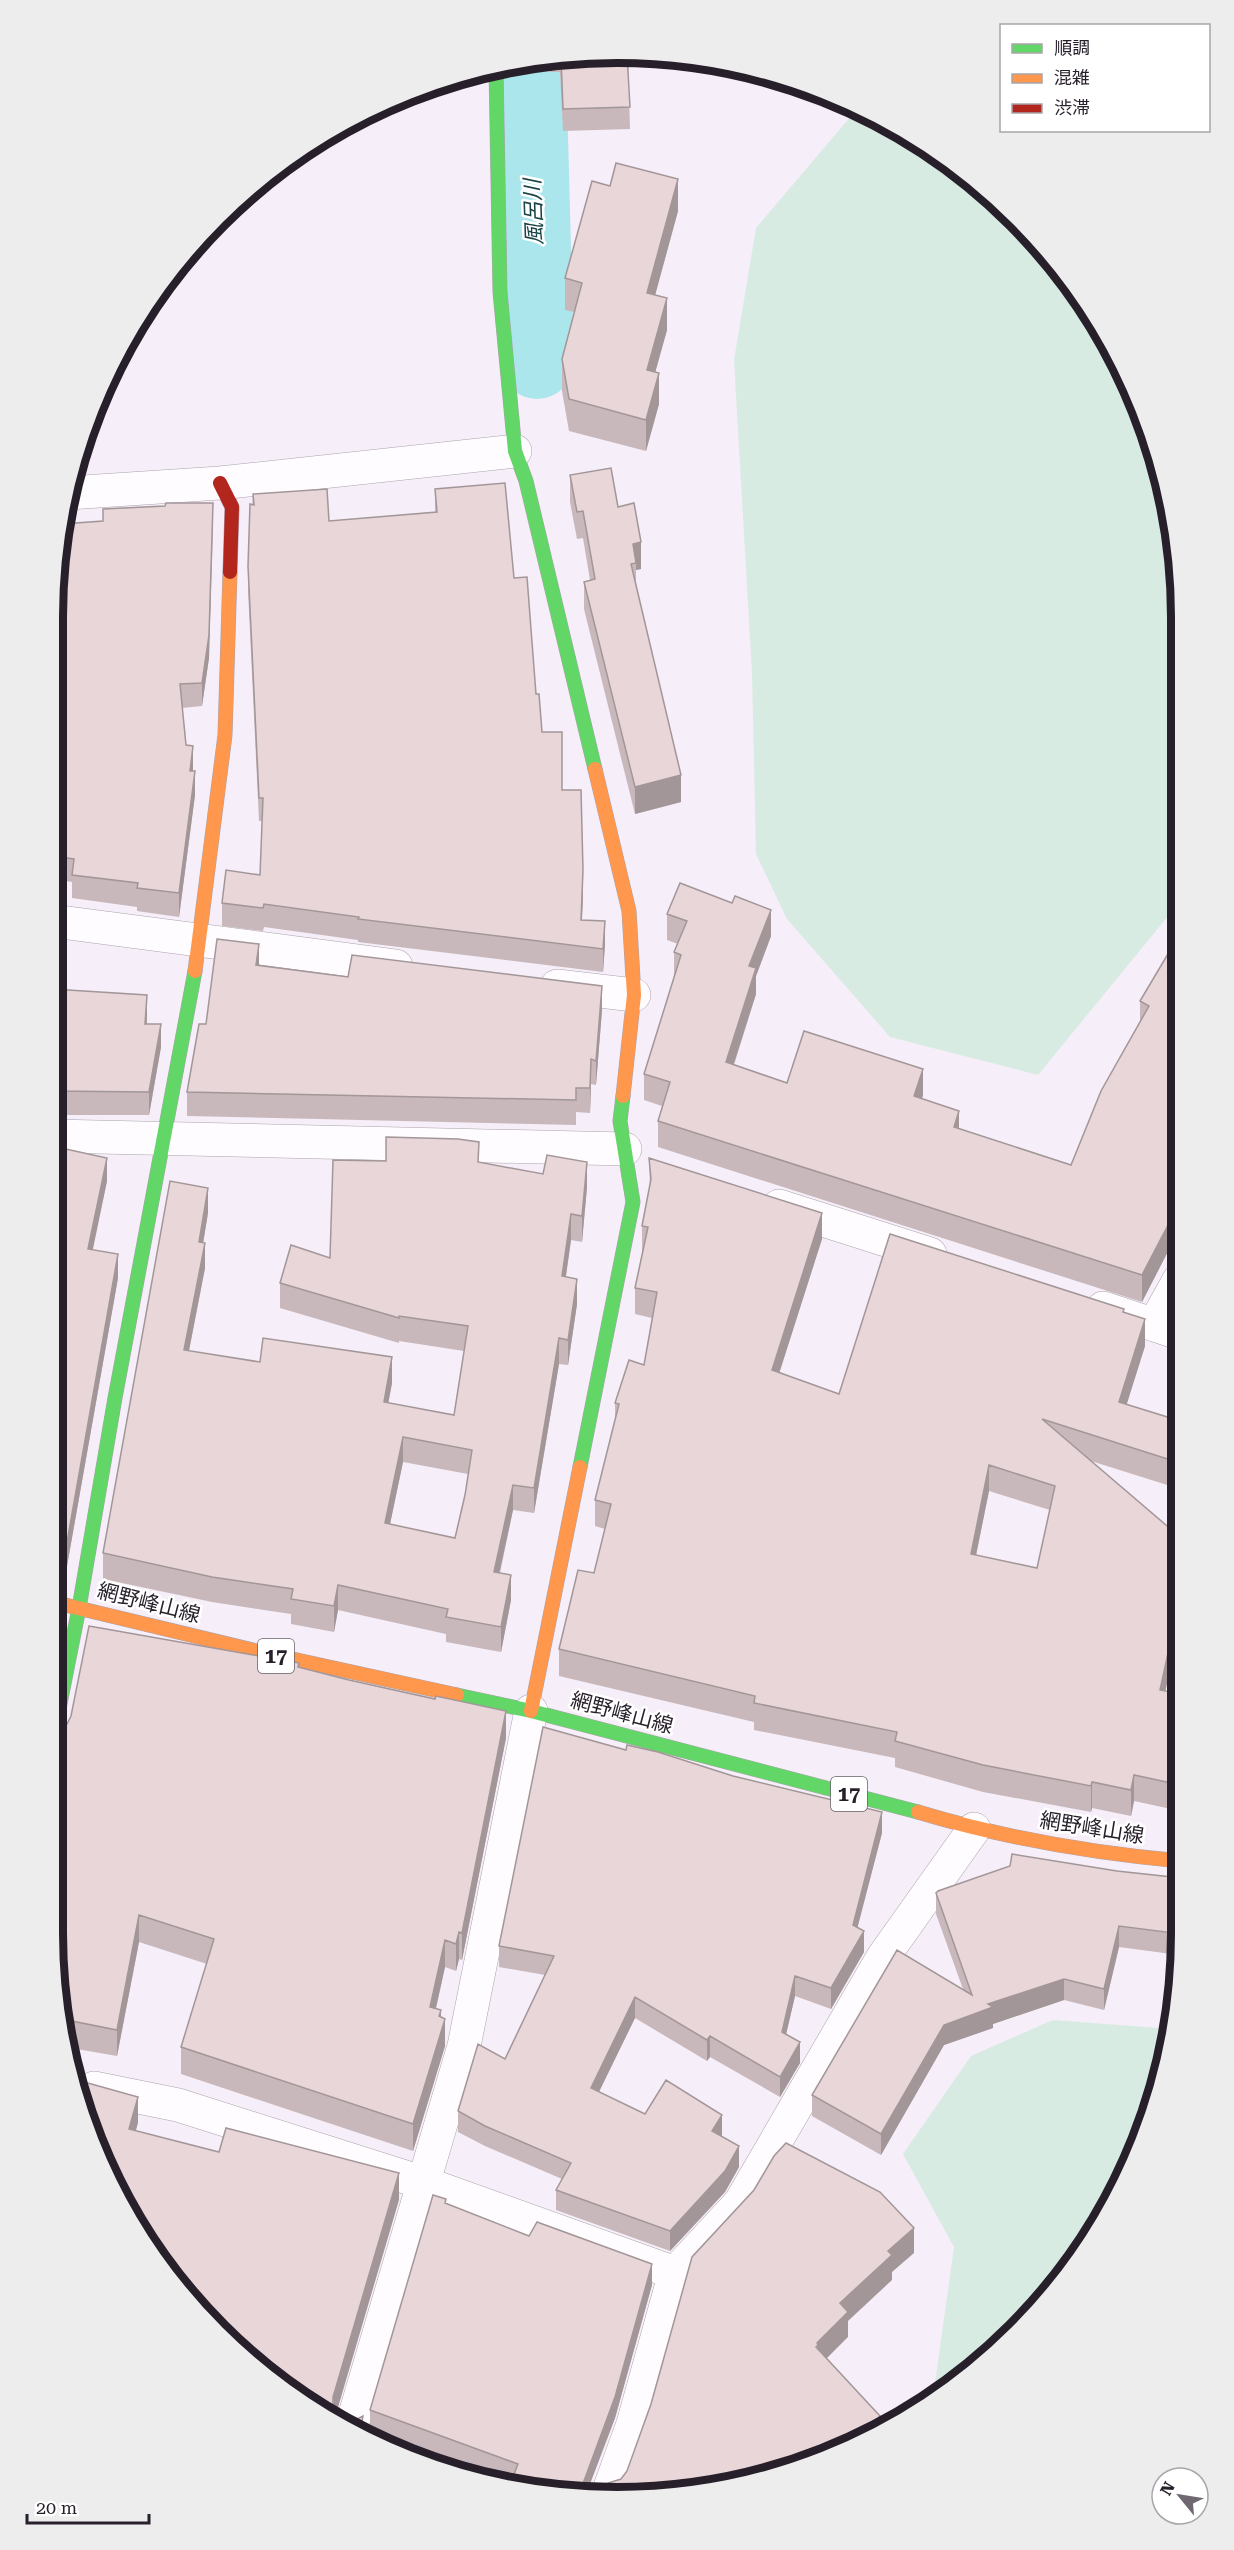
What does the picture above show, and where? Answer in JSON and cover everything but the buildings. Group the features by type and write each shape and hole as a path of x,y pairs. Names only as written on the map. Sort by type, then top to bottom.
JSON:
{"street":[{"path":"353,2420 464,2046 518,1708 633,1202 620,1121 634,995 629,911 529,492 515,451 500,292 495,77"},
{"path":"78,492 220,483 515,451"},
{"path":"63,1686 200,942 225,735 232,507 220,483"},
{"path":"63,923 423,969"},
{"path":"529,982 634,995"},
{"path":"63,1137 165,1138 625,1153 660,1168"},
{"path":"750,1196 963,1264"},
{"path":"1076,1300 1167,1329 1171,1313"},
{"name":"網野峰山線","path":"63,1604 265,1653 518,1708 910,1810 974,1829 1114,1855 1171,1860"},
{"path":"610,2487 633,2424 675,2273 740,2203 883,1957 974,1829"},
{"path":"85,2086 178,2105 424,2183 675,2273"}],"green space":[{"path":"852,115 894,137 925,156 982,200 1009,225 1057,280 1097,340 1129,405 1142,439 1160,509 1170,581 1171,913 1038,1075 890,1037 787,919 756,854 752,673 734,360 756,228"},
{"path":"1053,2020 1162,2028 1152,2076 1129,2145 1097,2210 1078,2241 1034,2298 1009,2325 982,2350 935,2387 954,2247 903,2154 971,2056"}],"waterway":[{"name":"風呂川","path":"529,71 537,362"}],"traffic: fast":[{"path":"496,77 500,292 515,451 526,481 595,769"},
{"path":"63,1689 195,971"},
{"path":"580,1467 633,1202 620,1121 623,1096"},
{"path":"457,1695 531,1711 918,1812"}],"traffic: slow":[{"path":"195,971 225,735 230,572"},
{"path":"595,769 629,911 634,995 623,1096"},
{"path":"531,1711 580,1467"},
{"path":"63,1604 265,1653 457,1695"},
{"path":"918,1812 1016,1837 1114,1854 1171,1860"}],"traffic: jam":[{"path":"220,483 232,507 230,572"}]}
